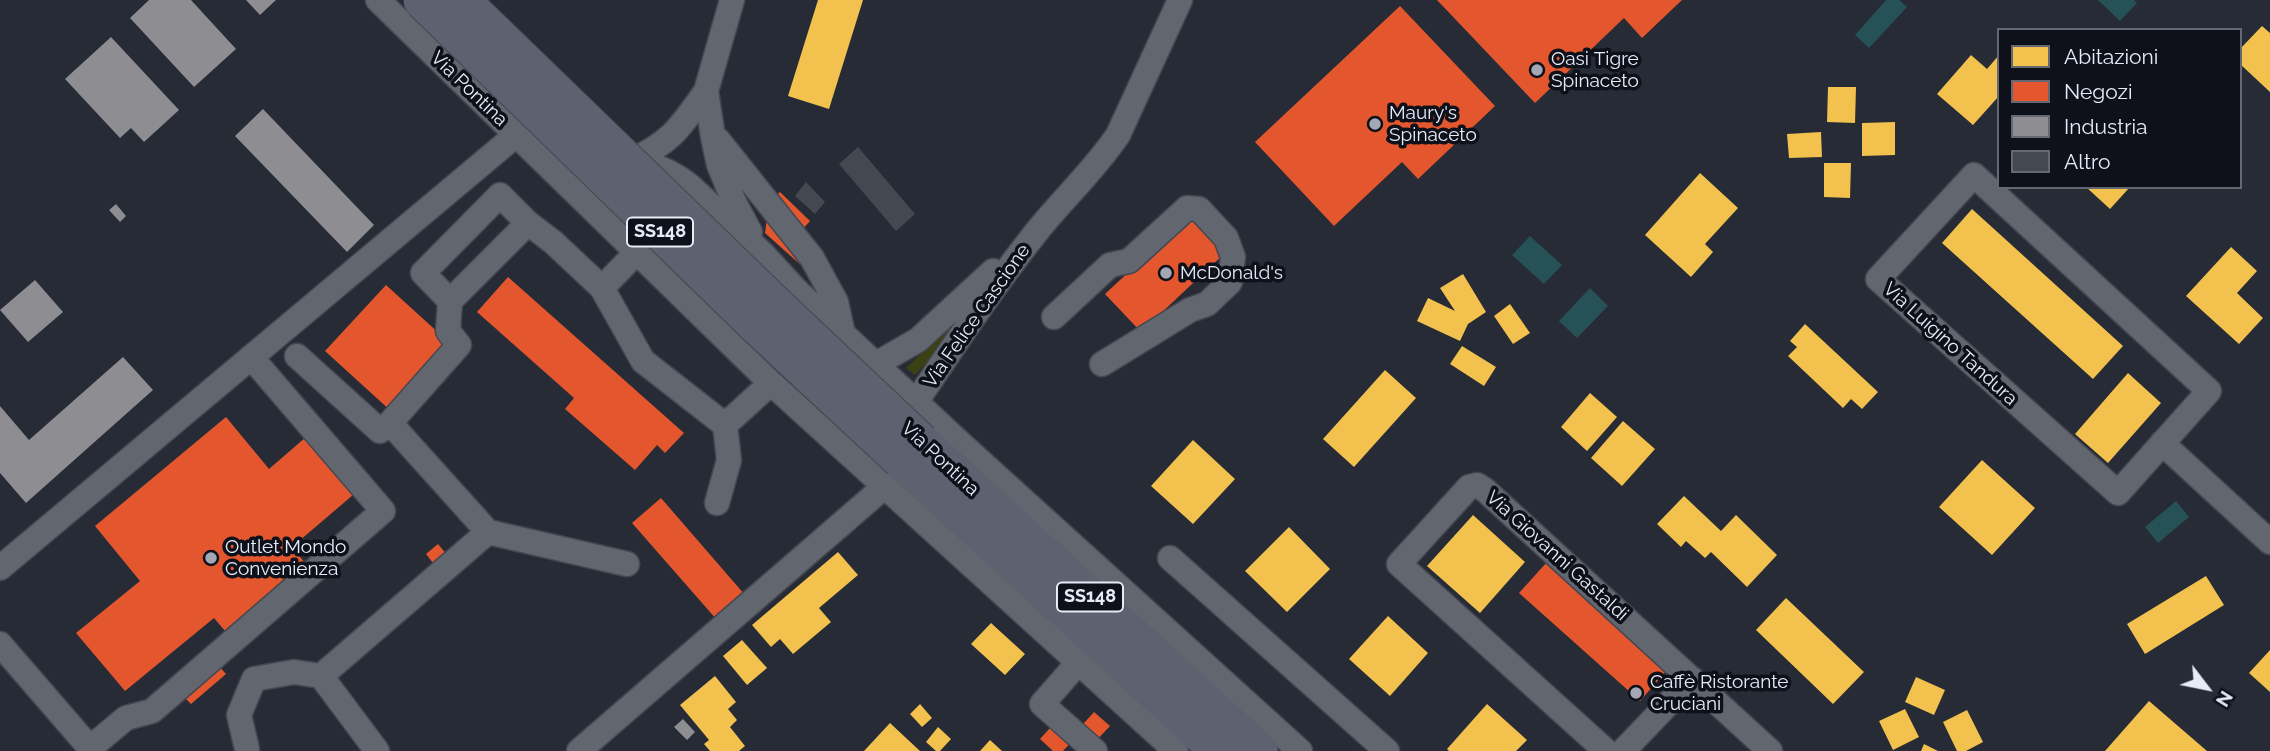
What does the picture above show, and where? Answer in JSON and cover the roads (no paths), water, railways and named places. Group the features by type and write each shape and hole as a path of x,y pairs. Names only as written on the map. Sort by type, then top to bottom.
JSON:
{"highway":[{"name":"Via Pontina","path":"422,0 902,463 1219,751"},
{"name":"Via Pontina","path":"461,0 778,307 902,463 1259,751"}],"street":[{"name":"Via Pontina","path":"378,0 771,383 902,463 1079,663 1166,748"},
{"path":"487,107 486,35 489,0"},
{"path":"560,178 582,178 655,149 670,138 706,91 732,0"},
{"name":"Via Felice Cascione","path":"916,402 966,327 1038,230 1105,153 1123,127 1180,0"},
{"name":"Via Pontina","path":"706,91 719,165 728,188 763,254"},
{"path":"712,133 812,258 836,302 843,334"},
{"path":"0,569 516,135"},
{"name":"Via Pontina","path":"619,164 651,164 677,176 690,186 763,254 796,291 1300,751"},
{"path":"598,216 596,190 619,164"},
{"name":"Via Luigino Tandura","path":"1974,175 2208,391 2162,443 2118,493 1878,279 1974,175"},
{"path":"450,191 475,221"},
{"path":"450,301 423,274 500,195 602,288 643,361 725,425 729,460 717,503"},
{"path":"1054,317 1110,265 1129,261 1187,208 1199,209 1226,238 1233,257 1230,282 1207,304 1190,310 1102,364"},
{"path":"297,356 380,431 459,345 448,331 450,301 528,223"},
{"name":"Via Felice Cascione","path":"876,364 924,336 1038,230"},
{"path":"602,288 635,253"},
{"path":"0,644 90,748 126,718 152,710 383,511 251,357"},
{"path":"725,425 771,383"},
{"path":"390,423 488,532 627,564"},
{"path":"2162,443 2270,542"},
{"path":"579,751 902,463"},
{"name":"Via Giovanni Gastaldi","path":"1606,751 1399,564 1465,489 1477,485 1485,490 1769,751"},
{"path":"321,676 488,532"},
{"path":"1170,558 1387,751"},
{"path":"1079,663 1042,704 1095,751"},
{"path":"247,749 239,715 254,680 294,672 321,676 377,751"},
{"path":"1623,751 1692,679"}],"place":[{"name":"Oasi Tigre Spinaceto","path":"1537,70"},
{"name":"Maury's Spinaceto","path":"1375,124"},
{"name":"McDonald's","path":"1166,273"},
{"name":"Outlet Mondo Convenienza","path":"211,558"},
{"name":"Caffè Ristorante Cruciani","path":"1636,693"}]}
